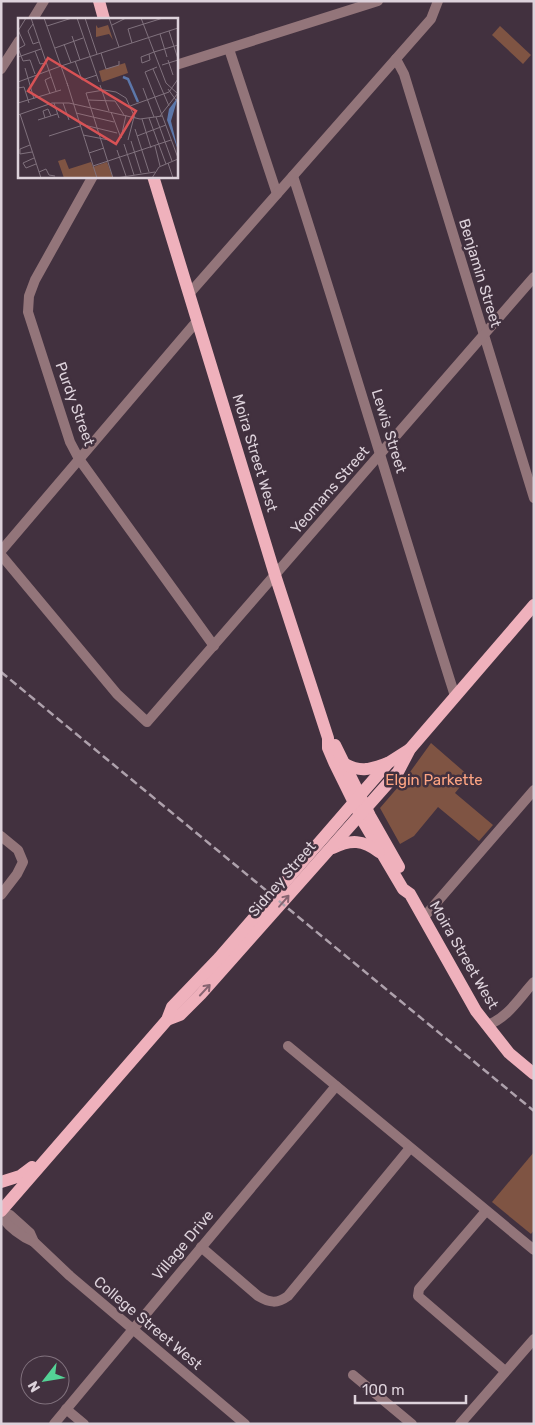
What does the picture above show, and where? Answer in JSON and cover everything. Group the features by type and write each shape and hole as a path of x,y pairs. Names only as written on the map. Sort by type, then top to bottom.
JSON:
{"main road":[{"path":"99,1 104,18"},
{"name":"Moira Street West","path":"154,178 328,738 328,748 357,799 380,853 424,917 476,1011 509,1054 534,1074"},
{"name":"Sidney Street","path":"299,874 329,851 398,772 410,749 534,604"},
{"name":"Moira Street West","path":"328,738 335,745 345,764 357,799"},
{"name":"Sidney Street","path":"1,1213 47,1157 167,1020 180,1015 201,994 388,763 410,749"},
{"path":"345,764 363,770 388,763"},
{"name":"Moira Street West","path":"363,812 410,886 410,894"},
{"path":"329,851 355,842 369,845 380,853"},
{"path":"1,1182 20,1176 47,1157"}],"street":[{"path":"34,18 44,1"},
{"path":"178,64 378,1"},
{"path":"189,294 431,19 438,1"},
{"path":"1,69 18,43"},
{"path":"229,49 277,194"},
{"name":"Benjamin Street","path":"396,59 404,74 534,498"},
{"name":"Lewis Street","path":"293,176 326,274 455,696"},
{"name":"Purdy Street","path":"92,178 34,280 29,296 28,312 70,442 79,459 214,646"},
{"name":"Yeomans Street","path":"1,553 117,694 147,722 534,277"},
{"path":"1,553 197,321"},
{"path":"424,917 534,790"},
{"path":"1,836 18,850 23,862 18,874 1,895"},
{"path":"487,1025 496,1022 506,1013 534,982"},
{"path":"288,1046 534,1250"},
{"name":"Village Drive","path":"54,1424 336,1086"},
{"path":"201,1247 258,1296 266,1301 282,1301 410,1148"},
{"path":"486,1211 419,1288 418,1296 505,1371"},
{"name":"College Street West","path":"1,1213 4,1221 25,1238 34,1242 132,1330 245,1424"},
{"path":"460,1424 534,1338"},
{"path":"353,1375 412,1424"},
{"path":"66,1410 84,1424"}],"green space":[{"path":"500,26 531,55 523,64 492,35"},
{"name":"Elgin Parkette","path":"431,743 469,776 455,793 493,825 479,841 438,807 414,836 400,844 380,808 405,779"},
{"path":"534,1152 534,1230 531,1234 492,1202"}],"railway":[{"path":"1,672 534,1111"}]}
